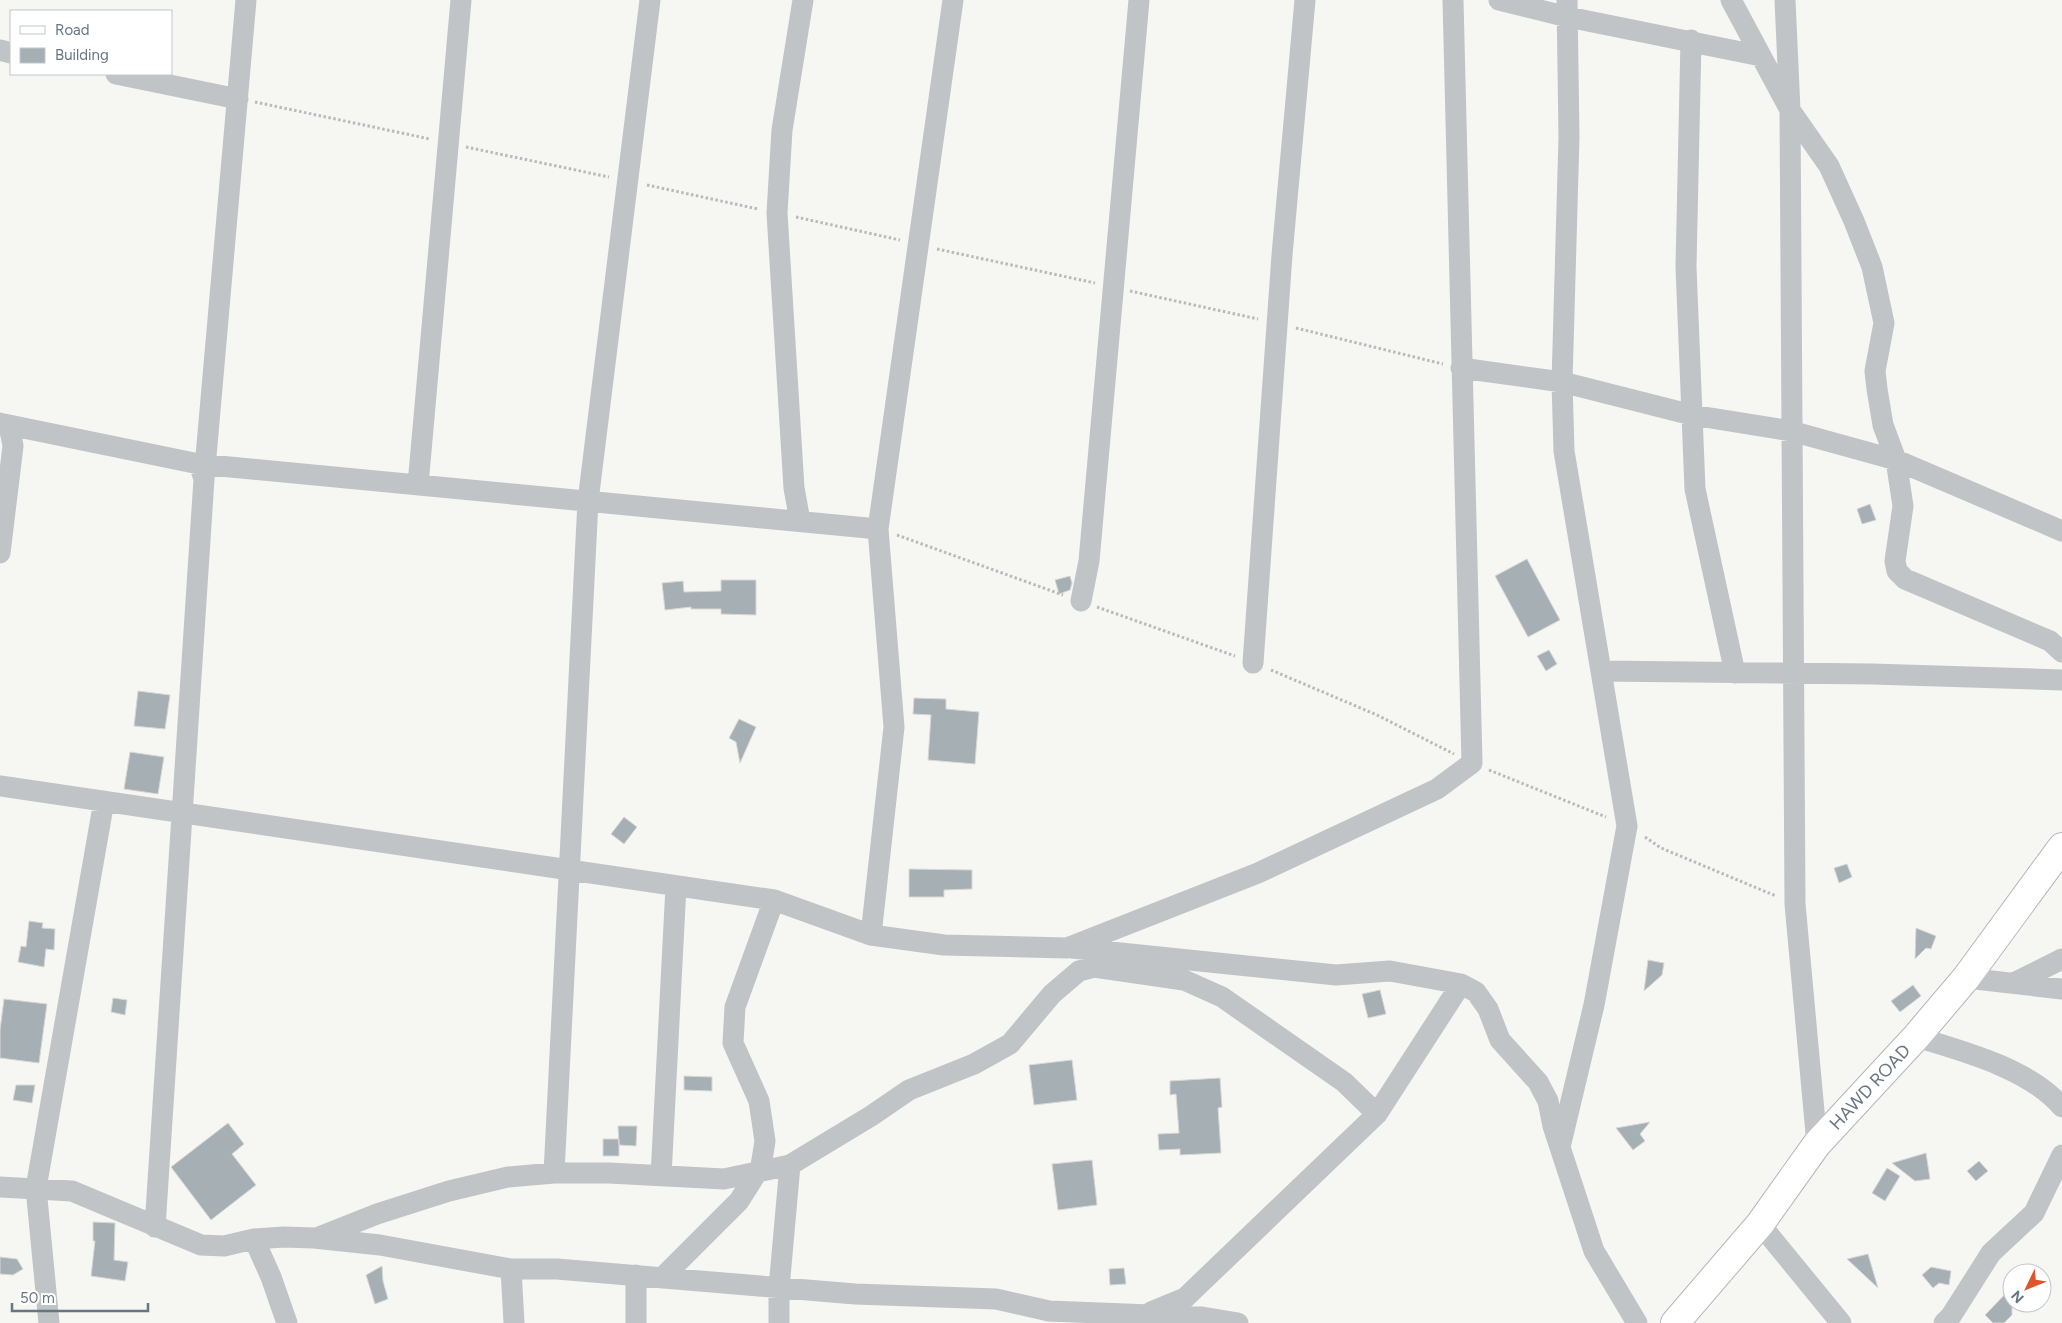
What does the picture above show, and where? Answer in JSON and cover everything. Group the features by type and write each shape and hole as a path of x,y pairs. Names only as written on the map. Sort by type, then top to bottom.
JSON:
{"main road":[{"name":"HAWD ROAD","path":"1675,1323 1760,1224 1817,1144 1916,1037 1966,978 2062,847"}],"street":[{"path":"156,1227 203,470 246,0"},
{"path":"418,485 462,0"},
{"path":"554,1173 588,501 650,0"},
{"path":"800,521 794,488 777,213 782,130 804,0"},
{"path":"871,935 894,727 878,529 953,0"},
{"path":"1081,601 1089,562 1139,0"},
{"path":"1253,663 1277,324 1305,0"},
{"path":"1067,948 1258,873 1437,789 1472,763 1453,0"},
{"path":"1499,0 1567,9 1761,56"},
{"path":"1731,0 1790,110 1829,166 1872,267 1884,324 1875,371 1877,389 1883,425 1896,460 1903,506 1895,561 1897,572 1905,579 2050,641 2062,652"},
{"path":"1785,0 1790,110 1792,674 1795,904 1817,1144"},
{"path":"1560,1147 1594,1005 1627,826 1564,451 1562,382 1569,136 1567,9"},
{"path":"1691,40 1686,267 1695,489 1735,672"},
{"path":"121,75 238,98"},
{"path":"1461,368 1562,382 1692,415 1791,431 1896,460 2062,531"},
{"path":"2,423 203,470 418,485 878,529"},
{"path":"0,553 13,446 11,430 2,423"},
{"path":"1601,671 1872,674 2062,680"},
{"path":"0,786 774,900 871,935 944,945 1067,948 1336,975 1390,971 1461,984 1476,992 1488,1009 1500,1040 1538,1082 1548,1101 1560,1147 1594,1251 1637,1323"},
{"path":"49,1323 36,1188 104,801"},
{"path":"662,1176 676,886"},
{"path":"662,1278 740,1201 757,1172 765,1140 759,1101 733,1042 735,1007 774,900"},
{"path":"2014,983 2062,959"},
{"path":"314,1238 377,1214 449,1191 508,1177 554,1173 609,1173 724,1179 790,1165 871,1116 909,1090 974,1064 1010,1044 1052,994 1079,971 1094,967 1184,980 1222,997 1344,1082 1376,1114"},
{"path":"1966,978 2062,989"},
{"path":"1146,1314 1185,1298 1376,1114 1461,984"},
{"path":"1916,1037 1985,1058 2050,1093 2062,1107"},
{"path":"1944,1323 1951,1316 1991,1253 2034,1213 2062,1155"},
{"path":"779,1323 779,1288 790,1165"},
{"path":"0,1187 72,1191 201,1245 224,1246 254,1239 284,1237 314,1238 380,1245 511,1269 557,1269 779,1288 996,1299 1049,1312 1202,1317 1238,1323"},
{"path":"1760,1224 1840,1323"},
{"path":"254,1239 271,1277 287,1323"},
{"path":"511,1269 514,1323"},
{"path":"636,1276 636,1323"}],"path":[{"path":"238,98 918,244 1277,324 1461,368"},
{"path":"878,529 1253,663 1377,715 1472,763 1627,826 1661,848 1795,904"}],"building":[{"path":"1870,504 1876,520 1862,524 1857,509"},
{"path":"1527,559 1560,620 1528,637 1495,576"},
{"path":"1070,576 1072,583 1070,590 1059,594 1055,580"},
{"path":"721,580 756,580 756,615 721,614 721,609 691,609 691,607 665,610 662,583 683,581 684,592 721,591"},
{"path":"1549,650 1557,664 1546,671 1537,656"},
{"path":"138,691 170,695 165,729 134,726"},
{"path":"914,698 946,699 946,709 979,712 975,764 928,760 931,715 913,714"},
{"path":"739,719 756,727 740,763 736,742 729,738"},
{"path":"130,752 164,757 158,794 124,789"},
{"path":"624,817 637,827 624,844 611,834"},
{"path":"1847,864 1852,877 1839,883 1834,868"},
{"path":"909,869 972,870 972,889 944,890 944,897 909,897"},
{"path":"29,921 43,923 42,928 55,929 54,950 46,949 44,967 18,962 21,946 26,947"},
{"path":"1916,928 1936,936 1931,949 1926,948 1915,959"},
{"path":"1648,960 1664,963 1662,975 1644,991"},
{"path":"1913,985 1921,996 1900,1012 1891,1001"},
{"path":"1380,990 1386,1014 1368,1018 1362,994"},
{"path":"113,998 127,1000 125,1015 111,1012"},
{"path":"4,999 47,1004 39,1063 0,1058 0,1030"},
{"path":"1072,1060 1077,1100 1034,1105 1029,1065"},
{"path":"684,1076 712,1077 712,1091 684,1090"},
{"path":"1220,1078 1222,1107 1218,1108 1221,1153 1180,1155 1180,1149 1159,1150 1158,1134 1179,1133 1176,1094 1170,1095 1170,1081"},
{"path":"16,1085 35,1085 32,1103 13,1100"},
{"path":"1650,1122 1640,1134 1645,1141 1633,1150 1616,1128"},
{"path":"228,1123 244,1144 232,1154 256,1185 211,1220 171,1167"},
{"path":"618,1126 637,1126 636,1146 619,1145"},
{"path":"603,1139 619,1139 619,1156 603,1156"},
{"path":"1926,1153 1930,1179 1915,1181 1892,1163"},
{"path":"1092,1160 1097,1205 1058,1210 1052,1164"},
{"path":"1979,1161 1988,1171 1976,1181 1967,1171"},
{"path":"1887,1168 1900,1176 1885,1201 1872,1193"},
{"path":"93,1222 115,1223 114,1260 128,1262 125,1281 91,1276 95,1241 93,1241"},
{"path":"1868,1254 1878,1288 1847,1259"},
{"path":"0,1257 17,1259 23,1269 13,1275 0,1274"},
{"path":"382,1266 383,1281 388,1299 375,1304 366,1275"},
{"path":"1931,1267 1951,1271 1949,1285 1939,1283 1933,1288 1922,1275"},
{"path":"1124,1268 1126,1284 1110,1285 1109,1269"},
{"path":"2002,1297 2002,1313 2012,1313 2004,1323 1993,1323 1985,1315"}]}
